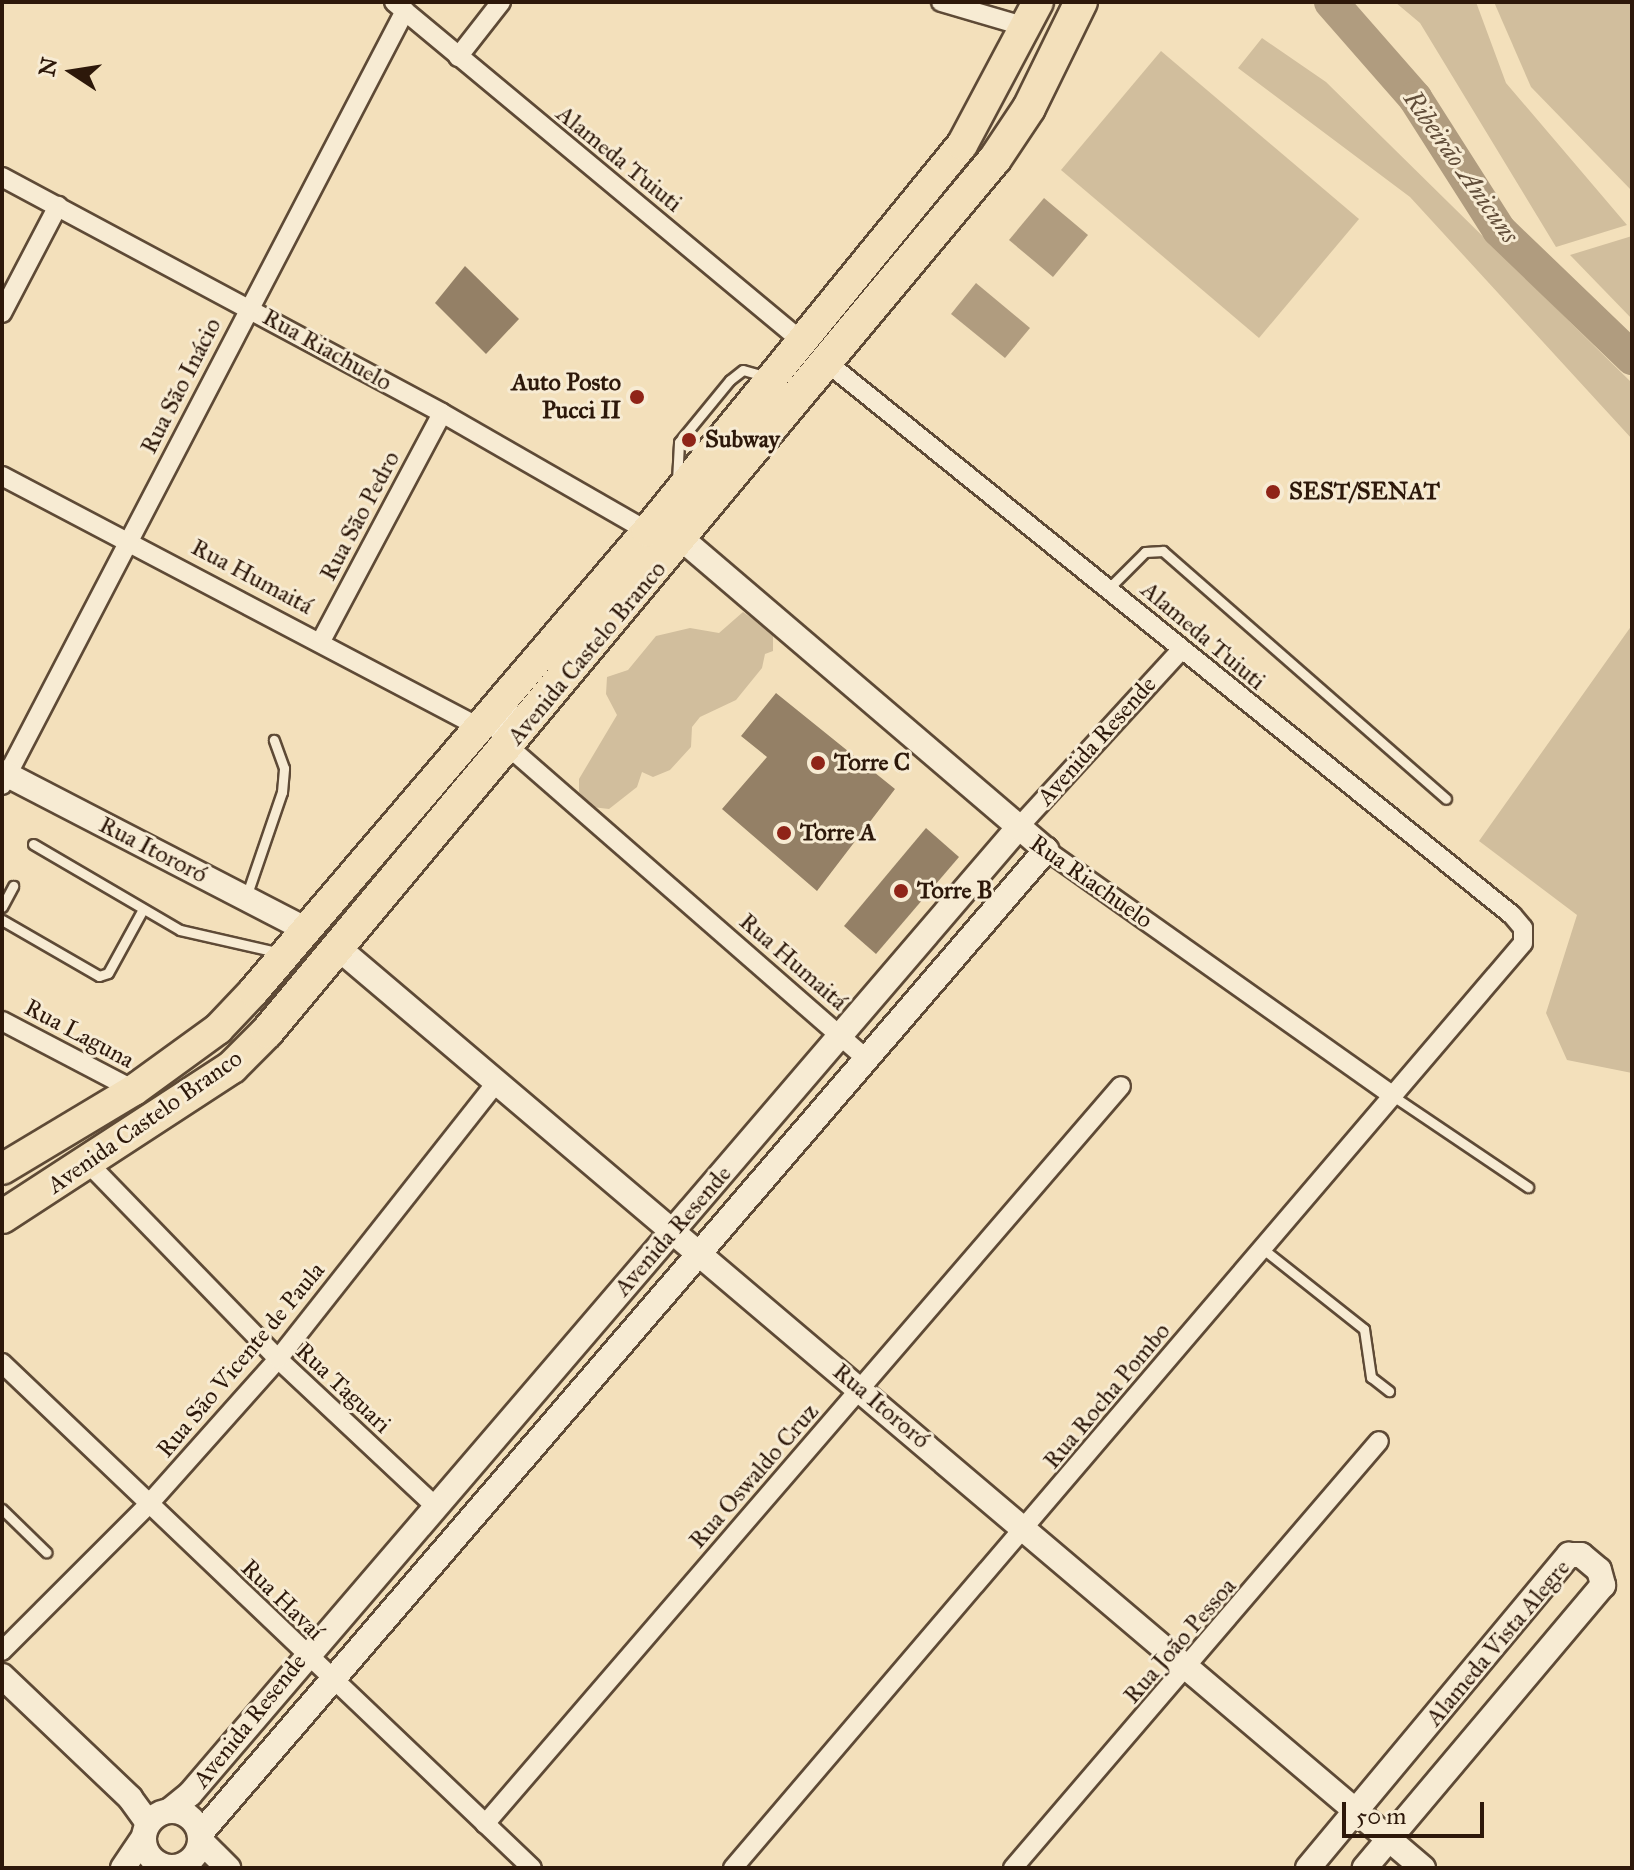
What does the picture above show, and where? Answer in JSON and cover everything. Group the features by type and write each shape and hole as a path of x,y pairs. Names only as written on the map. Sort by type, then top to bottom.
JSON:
{"highway":[{"name":"Avenida Castelo Branco","path":"2,1217 90,1165 232,1067 683,540 995,159 1029,108 1081,2"}],"main road":[{"name":"Avenida Castelo Branco","path":"2,1169 134,1090 218,1029 647,531 804,343 962,145 1017,25"}],"street":[{"path":"458,57 501,2"},
{"path":"941,2 1017,25"},
{"name":"Alameda Tuiuti","path":"399,6 804,343"},
{"name":"Rua São Inácio","path":"4,777 130,540 399,6"},
{"name":"Rua Riachuelo","path":"2,177 442,413 647,531"},
{"path":"2,313 58,206"},
{"name":"Alameda Tuiuti","path":"829,364 1110,587 1179,652 1512,915 1523,928 1518,956"},
{"name":"Rua São Pedro","path":"321,641 442,413"},
{"name":"Rua Humaitá","path":"2,476 130,540 477,726"},
{"name":"Rua Riachuelo","path":"683,540 1017,829 1393,1096"},
{"name":"Avenida Resende","path":"123,1868 155,1821 190,1794 433,1504 673,1232 1017,829 1179,652"},
{"path":"508,745 499,729 522,675"},
{"name":"Rua Humaitá","path":"508,745 865,1058"},
{"name":"Rua Itororó","path":"4,777 305,929"},
{"name":"Avenida Resende","path":"200,1837 329,1678 1046,850"},
{"name":"Rua Itororó","path":"337,947 1423,1868"},
{"name":"Rua Rocha Pombo","path":"733,1868 1026,1529 1393,1096 1518,956"},
{"name":"Rua Laguna","path":"2,1021 134,1090"},
{"name":"Rua São Vicente de Paula","path":"2,1651 148,1505 278,1359 497,1082"},
{"name":"Rua Oswaldo Cruz","path":"485,1824 1121,1086"},
{"name":"Rua Taguari","path":"90,1165 278,1359 433,1504"},
{"name":"Rua Havaí","path":"2,1363 304,1655 532,1868"},
{"name":"Rua João Pessoa","path":"1013,1868 1190,1668 1379,1441"},
{"name":"Alameda Vista Alegre","path":"1308,1868 1569,1555 1599,1570 1603,1585 1365,1868"},
{"path":"368,1580 393,1604"},
{"path":"2,1676 155,1821 194,1821 200,1837 228,1868"},
{"path":"155,1821 147,1851 174,1867 190,1861 200,1837"}],"lane":[{"path":"1110,587 1145,552 1163,551 1446,799"},
{"path":"246,897 282,792 284,768 274,740"},
{"path":"33,844 143,909 220,944 284,954"},
{"path":"2,907 13,886"},
{"path":"2,920 99,976 108,973 143,909"},
{"name":"Rua Riachuelo","path":"1393,1096 1528,1187"},
{"path":"1263,1249 1364,1329 1371,1377 1389,1391"},
{"path":"2,1509 46,1552"}],"shaded area":[{"path":"1395,2 1476,2 1506,83 1627,225 1556,247 1420,23"},
{"path":"1494,2 1632,2 1632,191 1531,87"},
{"path":"1262,38 1326,82 1632,383 1632,439 1410,197 1238,68"},
{"path":"1161,51 1359,219 1259,338 1061,170"},
{"path":"1044,198 1088,235 1053,277 1009,240"},
{"path":"1632,236 1632,319 1570,255"},
{"path":"976,283 1030,328 1005,358 951,314"},
{"path":"743,612 773,633 773,651 765,654 762,668 736,700 700,717 692,727 691,747 670,770 653,777 642,772 637,787 609,809 592,807 579,792 579,779 617,715 606,694 607,677 628,670 656,636 690,628 719,633"},
{"path":"1632,625 1632,1073 1567,1060 1546,1013 1577,915 1479,841"}],"building":[{"path":"465,266 519,319 486,354 435,303"},
{"path":"776,693 895,789 817,891 722,809 767,757 741,736"},
{"name":"Torre B","path":"926,828 959,857 876,954 844,926"}],"waterway":[{"name":"Ribeirão Anicuns","path":"1331,2 1415,98 1499,230 1632,358"}],"place":[{"name":"Auto Posto Pucci II","path":"637,397"},
{"name":"Subway","path":"689,440"},
{"name":"SEST/SENAT","path":"1273,492"},
{"name":"Torre C","path":"818,763"},
{"name":"Torre A","path":"784,833"},
{"name":"Torre B","path":"901,891"}]}
